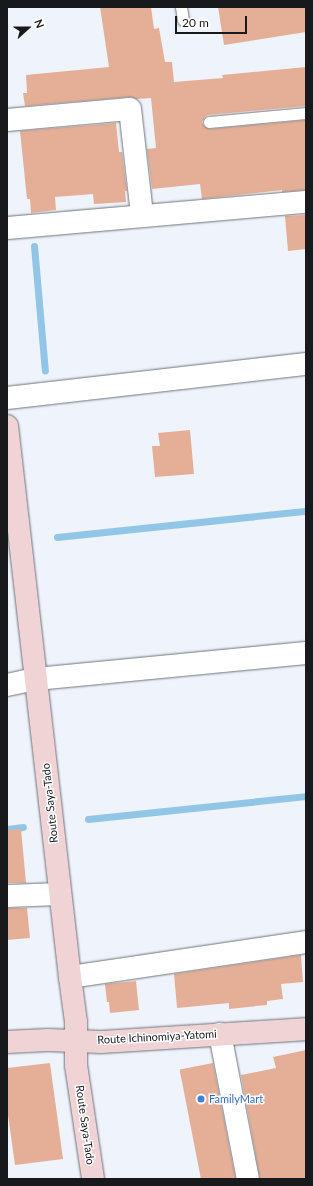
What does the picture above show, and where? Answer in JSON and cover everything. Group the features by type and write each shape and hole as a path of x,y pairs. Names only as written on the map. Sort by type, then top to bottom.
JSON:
{"main road":[{"name":"Route Saya-Tado","path":"7,426 76,1022 76,1065 93,1179"},
{"name":"Route Ichinomiya-Yatomi","path":"7,1042 76,1040 101,1042 306,1029"}],"street":[{"path":"7,120 130,109 142,215"},
{"path":"7,228 142,215 306,202"},
{"path":"7,398 306,364"},
{"path":"7,685 36,679 306,653"},
{"path":"7,896 60,894"},
{"path":"70,977 306,942"},
{"path":"220,1034 248,1179"}],"lane":[{"path":"181,7 183,20"},
{"path":"209,122 306,114"}],"building":[{"path":"100,7 151,7 154,29 159,28 165,62 172,62 174,82 223,78 222,75 306,67 306,106 208,115 202,122 204,126 210,129 306,120 306,190 282,192 282,190 202,199 200,184 152,189 147,149 156,148 151,98 137,99 129,97 25,106 23,93 27,93 26,75 109,67"},
{"path":"218,7 306,7 306,32 224,45"},
{"path":"116,123 119,152 122,152 127,191 125,191 126,202 94,204 93,194 55,197 56,210 31,213 30,199 27,199 20,131"},
{"path":"306,215 306,249 288,251 285,216"},
{"path":"190,430 194,474 155,477 152,446 160,446 158,433"},
{"path":"21,829 26,883 7,883 7,830"},
{"path":"7,908 27,908 30,938 7,940"},
{"path":"301,955 303,982 281,984 283,999 267,1001 267,1005 229,1009 229,1003 177,1008 174,974"},
{"path":"136,981 139,1010 110,1013 105,984"},
{"path":"306,1050 306,1179 260,1179 241,1075 276,1068 273,1057"},
{"path":"50,1063 63,1159 15,1165 7,1108 7,1068"},
{"path":"213,1063 236,1179 201,1179 180,1069"}],"waterway":[{"path":"34,246 45,371"},
{"path":"57,537 306,511"},
{"path":"88,819 306,796"},
{"path":"7,829 23,827"}],"place":[{"name":"FamilyMart","path":"201,1099"}]}
